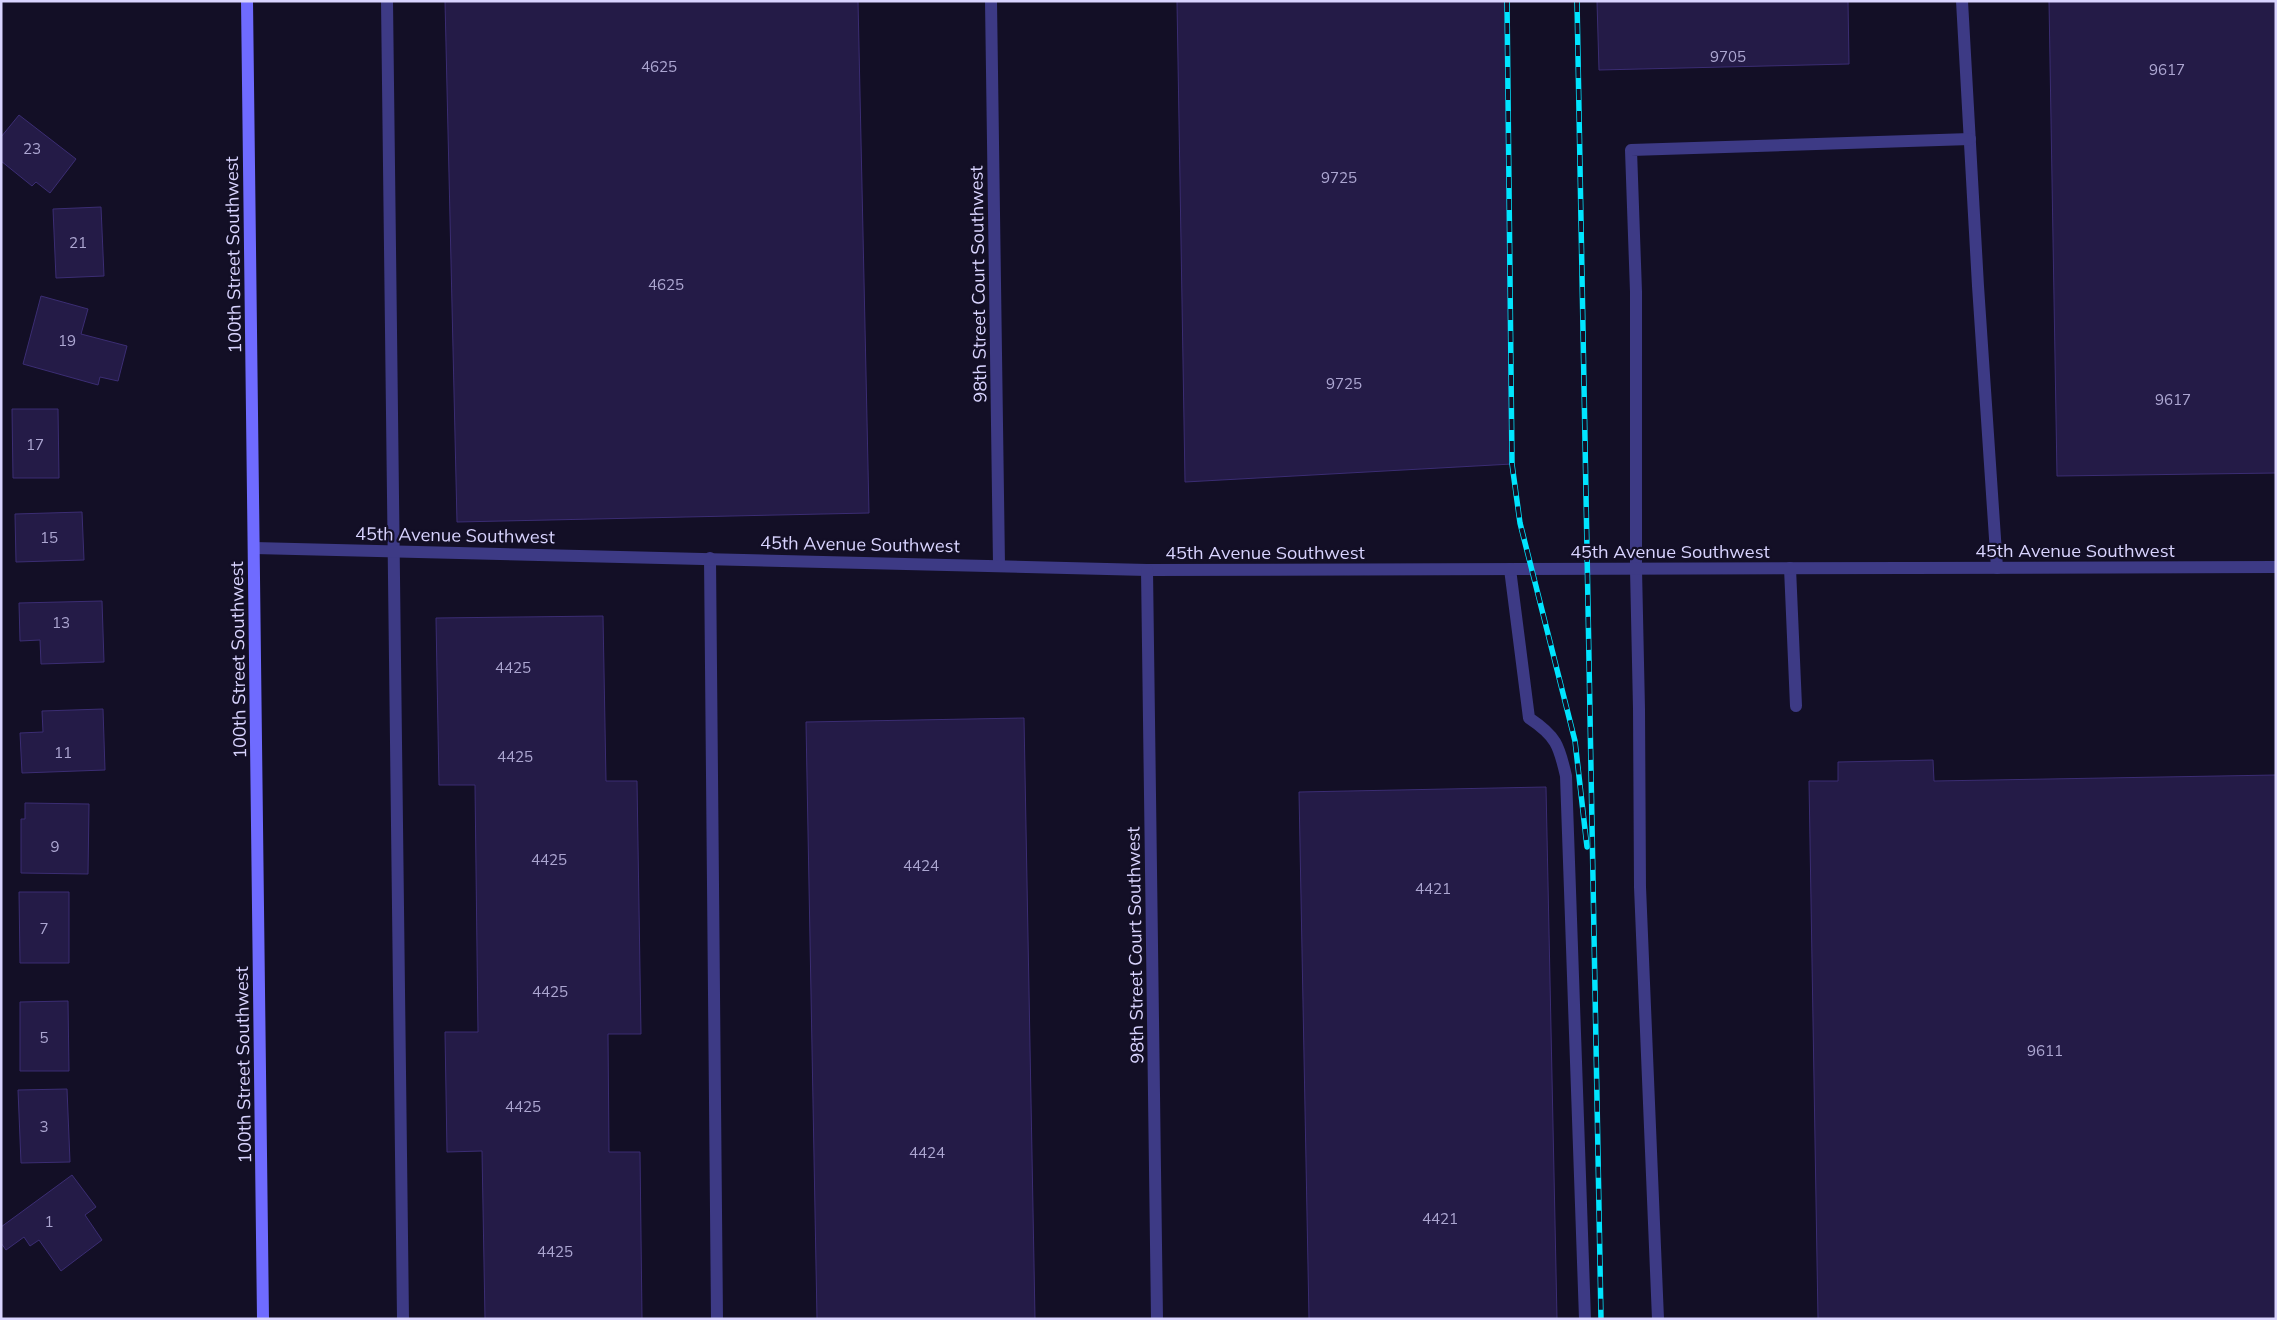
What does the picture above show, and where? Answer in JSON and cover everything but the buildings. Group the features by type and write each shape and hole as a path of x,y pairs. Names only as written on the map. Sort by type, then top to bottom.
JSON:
{"main road":[{"name":"100th Street Southwest","path":"247,1 263,1319"}],"street":[{"path":"387,1 396,551 403,1319"},
{"name":"98th Street Court Southwest","path":"991,1 999,565"},
{"path":"1962,1 1996,568"},
{"path":"1658,1319 1640,887 1636,568 1636,292 1631,150 1970,139"},
{"name":"45th Avenue Southwest","path":"254,548 1147,570 2276,567"},
{"path":"710,558 716,1319"},
{"path":"1790,568 1796,706"},
{"path":"1510,569 1529,718 1546,730 1559,748 1566,776 1585,1319"},
{"name":"98th Street Court Southwest","path":"1147,570 1157,1319"}],"railway":[{"path":"1507,1 1512,464 1520,523 1575,741 1587,847"},
{"path":"1577,1 1601,1319"}]}
